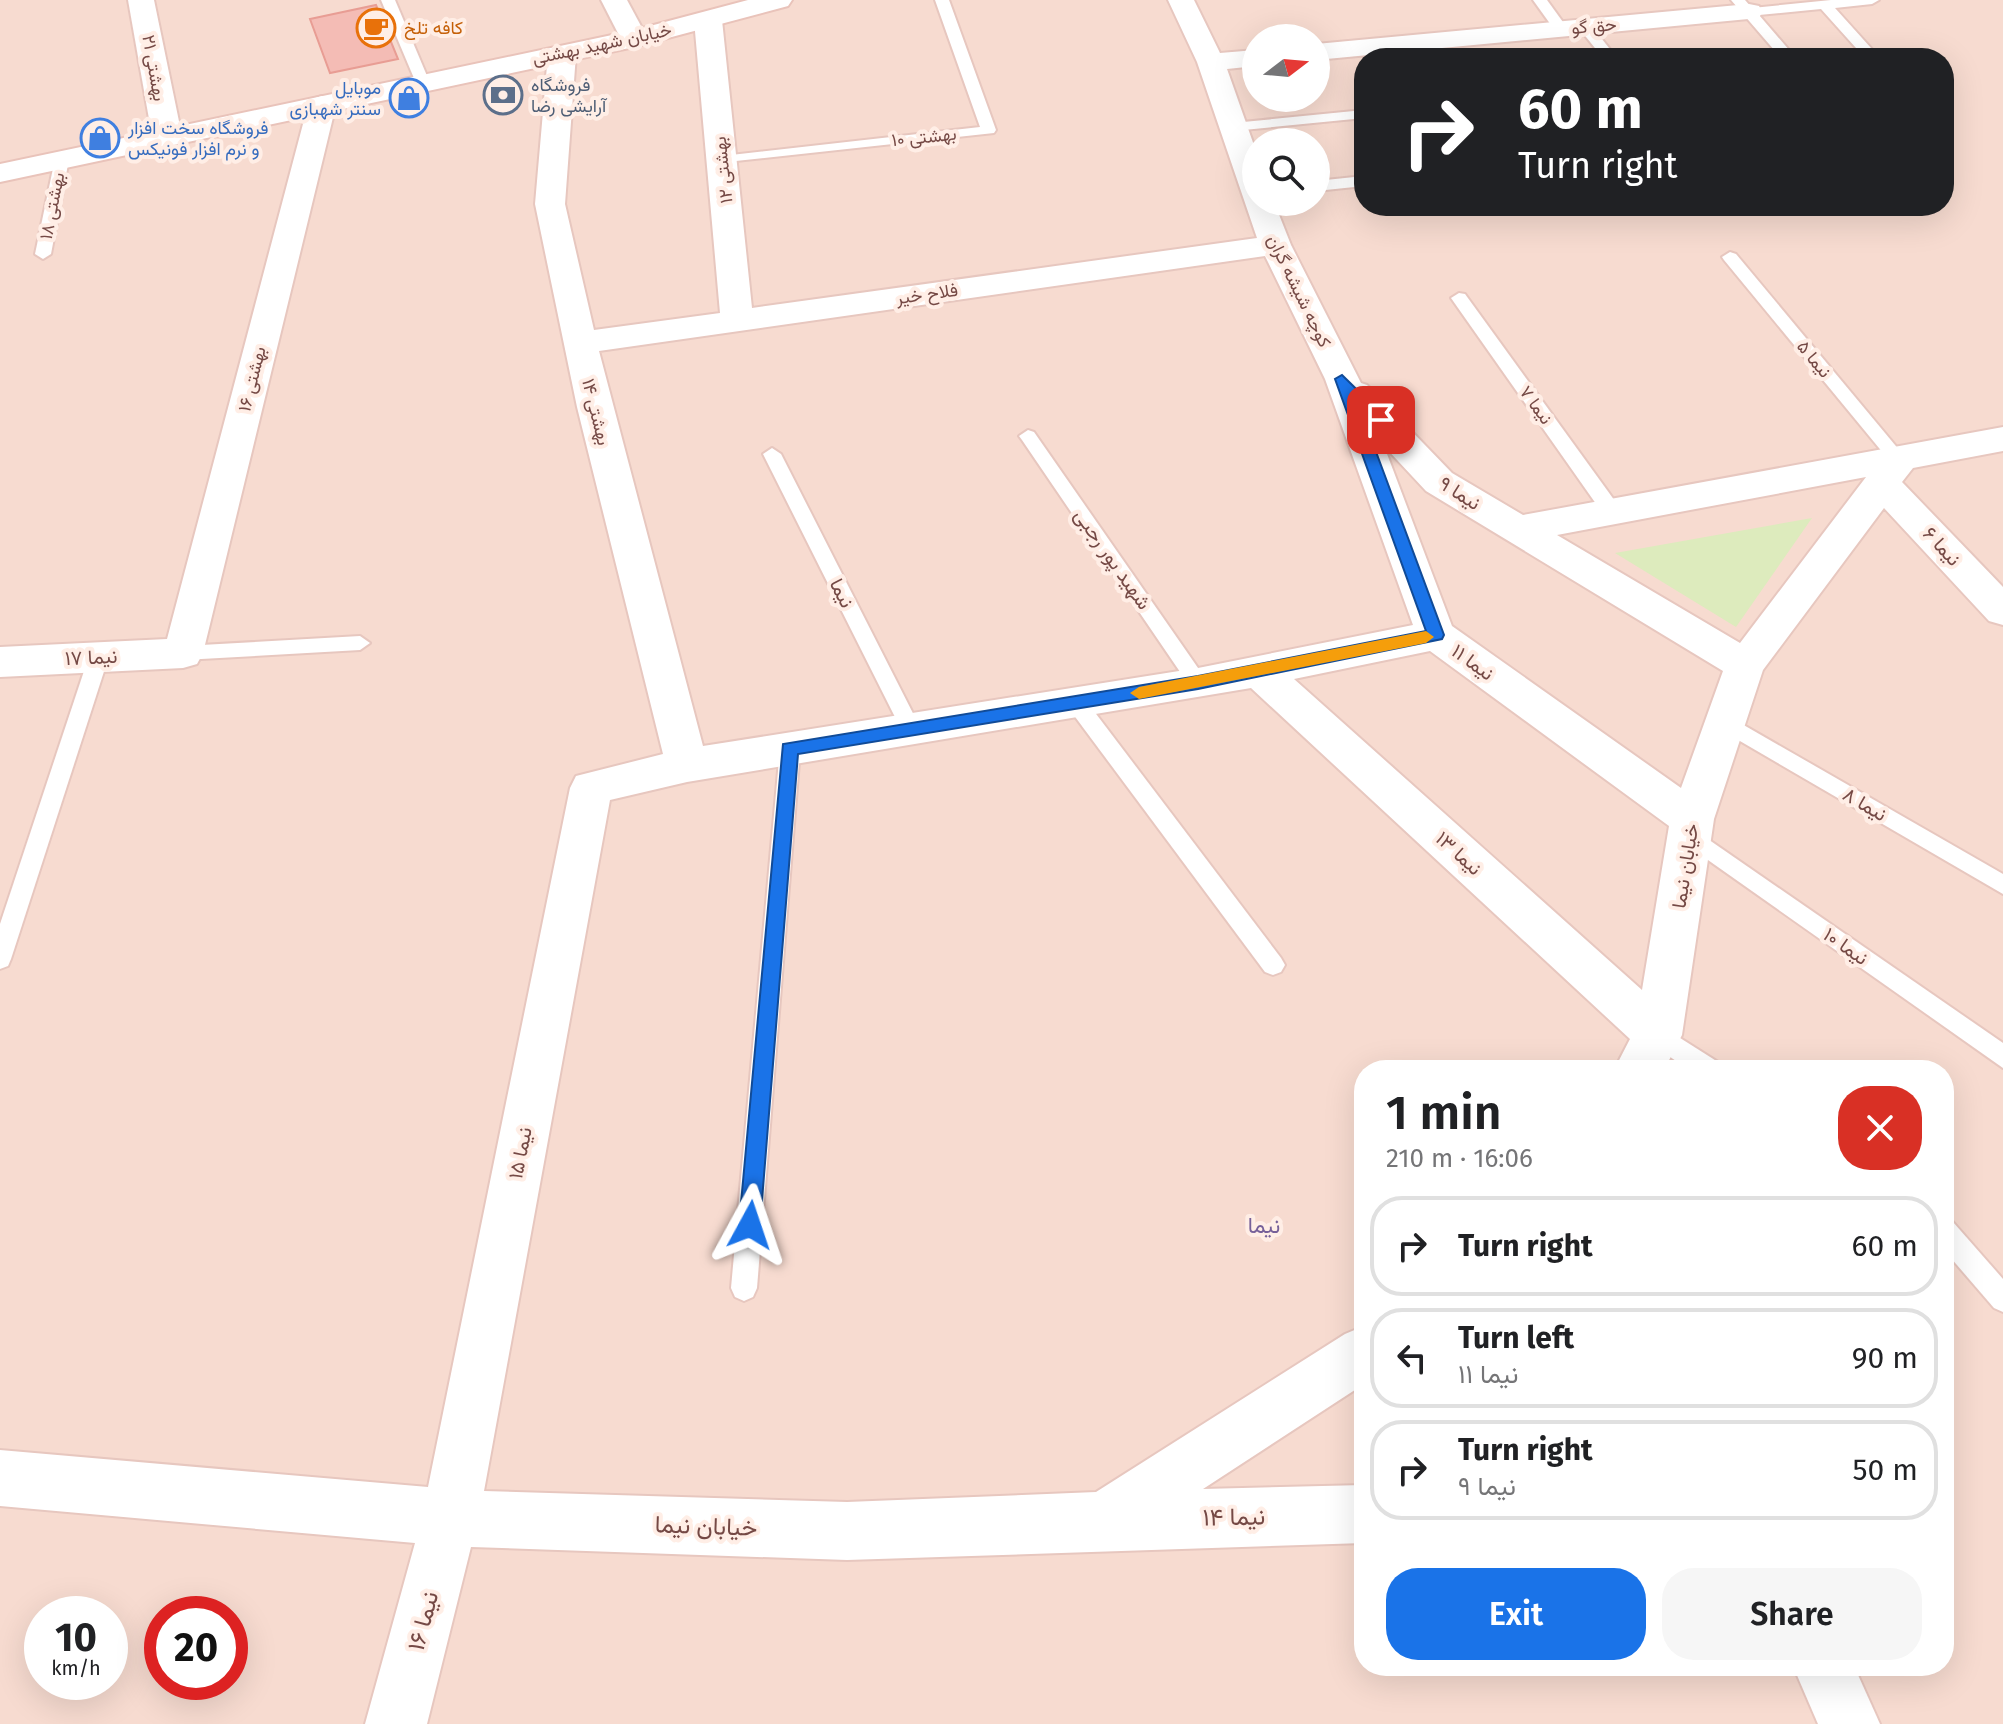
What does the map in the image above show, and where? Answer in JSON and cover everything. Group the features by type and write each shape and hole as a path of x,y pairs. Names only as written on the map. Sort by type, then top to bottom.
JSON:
{"street":[{"name":"بهشتی ۲۱","path":"141,0 167,136"},
{"path":"614,0 634,39"},
{"name":"خیابان شهید بهشتی","path":"0,173 634,39 779,0"},
{"path":"1181,0 1211,62 1242,153"},
{"name":"حق گو","path":"1413,48 1743,6"},
{"name":"بهشتی ۱۲","path":"708,20 737,320"},
{"name":"حق گو","path":"1330,52 1354,52"},
{"name":"بهشتی ۱۴","path":"562,54 550,204 579,343 687,765"},
{"path":"1211,62 1242,59"},
{"name":"بهشتی ۱۶","path":"183,653 322,105"},
{"name":"کوچه شیشه گران","path":"1264,216 1275,245 1342,379"},
{"name":"فلاح خیر","path":"579,343 1275,245"},
{"name":"نیما ۹","path":"1342,379 1439,482 1745,665"},
{"name":"نیما ۱۱","path":"1342,379 1436,635 1690,827"},
{"path":"1519,529 1890,472 2003,439"},
{"path":"1745,665 1890,472"},
{"name":"نیما ۶","path":"1890,472 2003,611"},
{"path":"687,765 1198,683 1436,635"},
{"name":"نیما ۱۷","path":"0,662 183,653"},
{"name":"خیابان نیما","path":"1648,1052 1690,827 1728,724 1745,665"},
{"name":"نیما ۱۳","path":"1260,672 1648,1052"},
{"name":"نیما ۱۵","path":"450,1518 591,788 687,765"},
{"path":"1104,1520 1354,1359"},
{"name":"خیابان نیما","path":"0,1478 450,1518 847,1531 1104,1520"},
{"name":"نیما ۱۴","path":"1104,1520 1354,1514"},
{"name":"نیما ۱۶","path":"396,1724 450,1518"},
{"path":"1827,1676 1849,1724"}],"lane":[{"path":"388,0 423,83"},
{"name":"بهشتی ۱۰","path":"722,160 989,130 942,0"},
{"path":"1540,0 1598,48"},
{"name":"حق گو","path":"1743,6 1825,5 1872,0"},
{"path":"1825,5 1864,48"},
{"path":"1743,6 1780,48"},
{"path":"1233,127 1354,115"},
{"name":"بهشتی ۱۸","path":"43,254 62,159"},
{"path":"1330,185 1354,182"},
{"name":"نیما ۵","path":"1730,257 1890,472"},
{"name":"نیما ۷","path":"1459,298 1613,513"},
{"name":"شهید پور رجبی","path":"1028,436 1198,683"},
{"name":"نیما","path":"772,454 912,731"},
{"path":"183,653 360,643"},
{"path":"0,959 99,656"},
{"path":"1077,704 1273,965"},
{"name":"نیما ۸","path":"1728,724 2003,885"},
{"path":"744,1288 790,749"},
{"name":"نیما ۱۰","path":"1690,827 2003,1057"},
{"path":"1648,1052 1675,1060"},
{"path":"1954,1243 2003,1299"}],"shaded area":[{"path":"0,0 2003,0 2003,1724 0,1724"}],"green space":[{"path":"1812,518 1736,627 1615,553"}],"building":[{"path":"376,5 398,59 330,73 310,19"}],"slow traffic":[{"path":"1139,693 1260,672 1426,637"}],"place":[{"name":"کافه تلخ","path":"376,28"},
{"name":"فروشگاه آرایشی رضا","path":"503,95"},
{"name":"موبایل سنتر شهبازی","path":"409,98"},
{"name":"فروشگاه سخت افزار و نرم افزار فونیکس","path":"100,138"}],"district":[{"name":"نیما","path":"1264,1225"}],"route":[{"path":"750,1225 790,749 1198,683 1436,635 1342,379 1381,420"}]}
